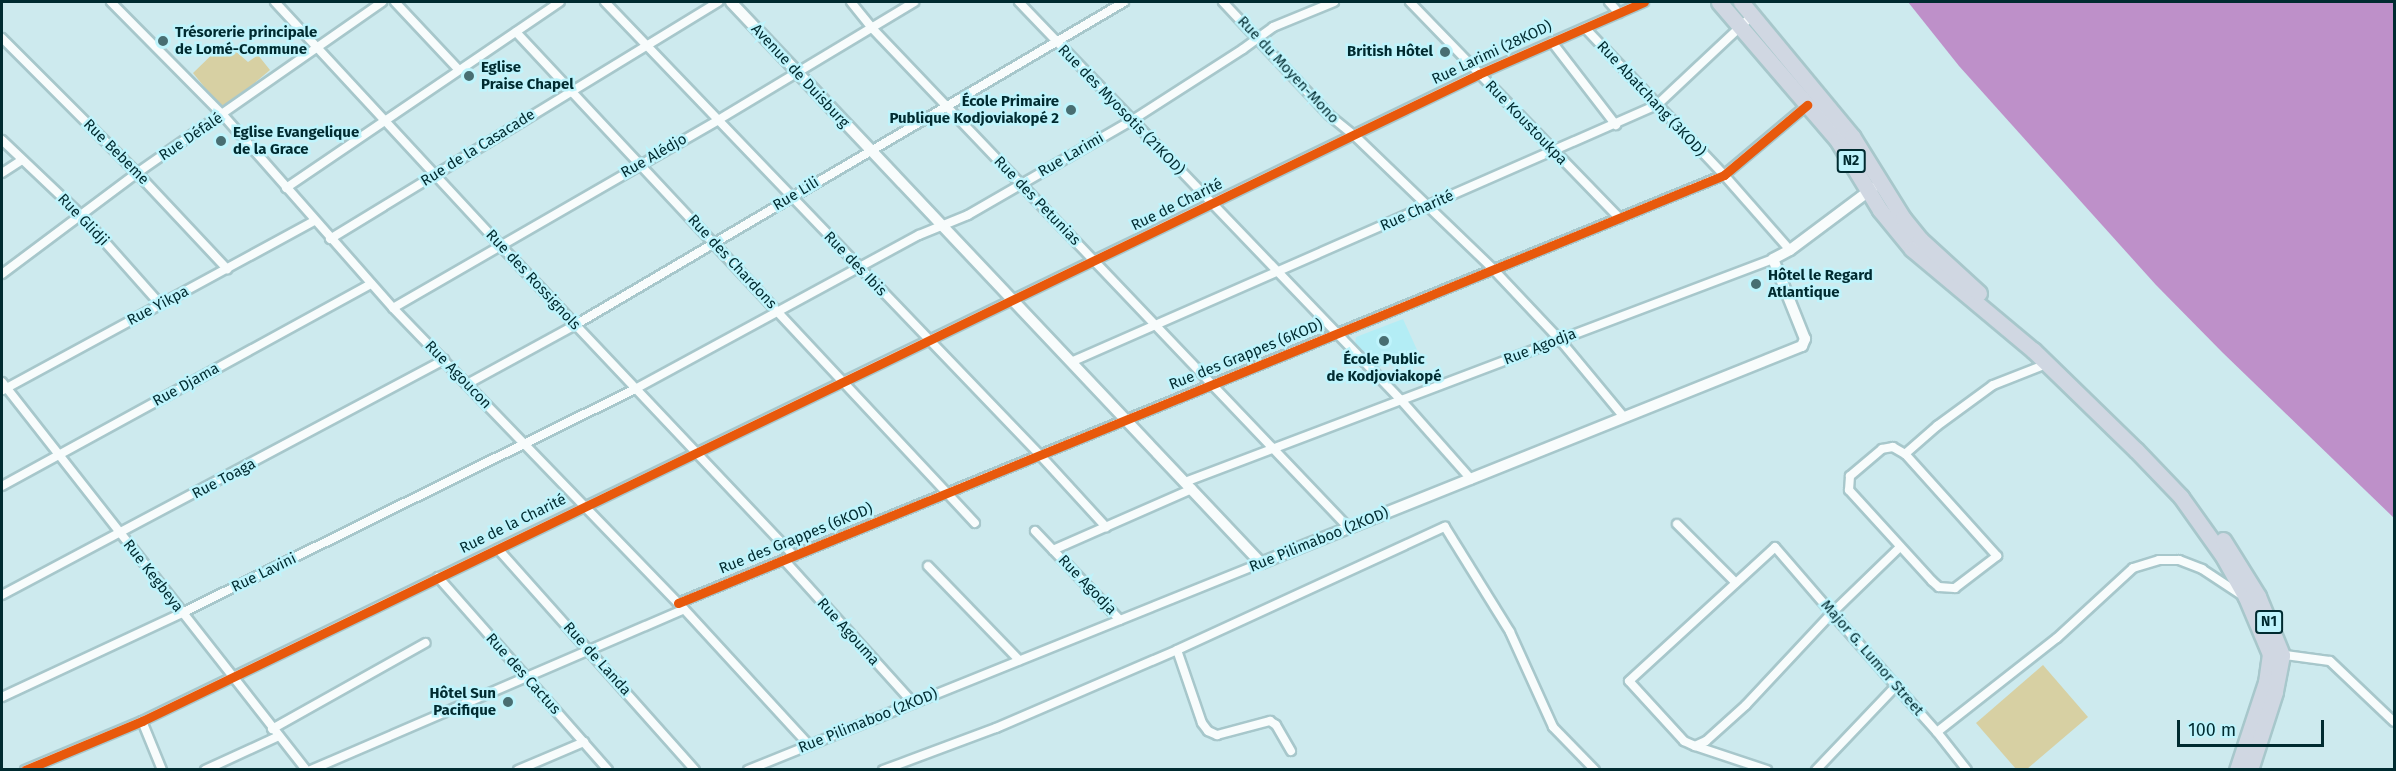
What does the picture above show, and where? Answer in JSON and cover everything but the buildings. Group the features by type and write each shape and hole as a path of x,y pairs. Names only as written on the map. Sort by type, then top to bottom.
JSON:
{"highway":[{"name":"N2","path":"1719,2 1838,141 1874,187 1912,249 1944,278 1992,310"},
{"name":"N2","path":"1741,2 1852,136 1874,187"},
{"name":"N1","path":"1992,310 2051,362 2181,497 2252,596 2276,654 2275,692 2250,770"},
{"name":"N1","path":"2236,770 2276,654"}],"street":[{"name":"Rue Agoucon","path":"111,2 223,115 393,308 681,606 809,745"},
{"name":"Rue des Rossignols","path":"275,2 387,120 500,245 794,556"},
{"name":"Rue Défalé","path":"2,274 137,173 382,2"},
{"path":"395,2 458,69"},
{"path":"286,188 458,69 560,2"},
{"name":"Rue des Ibis","path":"605,2 927,340 1040,455 1106,527"},
{"name":"Rue de la Casacade","path":"330,239 645,44 718,2"},
{"name":"Avenue de Duisburg","path":"731,2 1262,563"},
{"name":"Rue des Petunias","path":"851,2 871,27 1349,528"},
{"name":"Rue Alédjo","path":"393,308 718,120 914,2"},
{"name":"Rue des Myosotis (21KOD)","path":"1019,2 1276,273 1401,400 1471,479"},
{"name":"Rue Lili","path":"468,384 575,325 1124,2"},
{"name":"Rue du Moyen-Mono","path":"1223,2 1329,115 1355,136 1493,269 1560,340 1624,417"},
{"name":"Rue Larimi","path":"778,311 860,269 919,235 941,225 955,222 1131,121 1257,40 1273,27 1334,2"},
{"name":"Rue Koustoukpa","path":"1410,2 1619,218"},
{"path":"1609,2 1619,13"},
{"name":"Rue Larimi (28KOD)","path":"1355,136 1479,74 1644,2"},
{"name":"Rue Charité","path":"1071,362 1616,125 1657,105 1753,15"},
{"name":"Rue Abatchang (3KOD)","path":"1585,28 1724,175 1790,250"},
{"name":"Rue des Chardons","path":"516,32 975,523"},
{"name":"Rue Bebeme","path":"2,38 137,173 227,269"},
{"path":"1552,42 1616,125"},
{"name":"Rue des Grappes (6KOD)","path":"308,770 589,650 784,560 1724,175 1807,105"},
{"name":"Rue de Charité","path":"1012,300 1355,136"},
{"name":"Rue Glidji","path":"2,140 81,215 160,305"},
{"path":"2,174 22,160"},
{"name":"Rue Agodja","path":"1053,550 1274,448 1773,259 1790,250 1874,187"},
{"name":"Rue Yikpa","path":"3,387 314,221"},
{"name":"Rue Pilimaboo (2KOD)","path":"748,770 1802,346 1805,339 1773,259"},
{"name":"Rue Djama","path":"2,486 371,284"},
{"name":"Rue de la Charité","path":"25,770 142,721 697,452 845,383 927,340 1012,300"},
{"name":"Rue Lavini","path":"2,697 182,613 524,445 635,389 778,311"},
{"name":"Rue Toaga","path":"2,595 444,360"},
{"path":"1905,454 1937,426 1993,385 2051,362"},
{"name":"Rue Kegbeya","path":"3,387 59,455 272,729 308,770"},
{"path":"1893,447 1905,454 1996,556 1963,583 1947,589 1932,581 1900,547 1852,496 1848,482 1850,476 1882,449 1893,447"},
{"path":"1677,524 1736,583 1629,681 1684,741 1767,770"},
{"path":"883,770 996,728 1177,650 1445,526 1510,632 1553,727 1596,770"},
{"name":"Rue Agodja","path":"1035,531 1120,620"},
{"name":"Major G. Lumor Street","path":"1736,583 1775,547 1937,732 1967,770"},
{"path":"1695,746 1706,741 1746,705 1832,613 1900,547"},
{"name":"Rue de Landa","path":"498,549 694,770"},
{"name":"Rue Agouma","path":"784,560 913,703"},
{"path":"1937,732 2057,638 2133,567 2159,560 2179,561 2202,568 2252,596"},
{"path":"928,566 1019,660"},
{"name":"Rue des Cactus","path":"438,577 608,770"},
{"path":"272,729 425,643"},
{"path":"1177,650 1206,729 1217,735 1270,721 1276,725 1291,751"},
{"path":"2276,654 2330,661 2394,722"},
{"path":"1816,770 1896,686"},
{"path":"142,721 162,770"},
{"path":"205,770 279,736"},
{"path":"518,770 584,742"}],"shaded area":[{"path":"1908,2 2394,2 2394,518 2156,285 1959,66"},
{"path":"225,42 248,62 258,55 270,70 223,110 193,73"},
{"name":"École Public de Kodjoviakopé","path":"1403,319 1418,352 1379,367 1355,344 1356,337"},
{"path":"2043,665 2088,717 2027,769 2016,769 1976,723"}],"cycle path":[{"path":"25,770 142,721 1479,74 1644,2"},
{"path":"678,603 1724,175 1807,105"}],"place":[{"name":"Trésorerie principale de Lomé-Commune","path":"163,41"},
{"name":"British Hôtel","path":"1445,52"},
{"name":"Eglise Praise Chapel","path":"469,76"},
{"name":"École Primaire Publique Kodjoviakopé 2","path":"1071,110"},
{"name":"Eglise Evangelique de la Grace","path":"221,141"},
{"name":"Hôtel le Regard Atlantique","path":"1756,284"},
{"name":"École Public de Kodjoviakopé","path":"1384,341"},
{"name":"Hôtel Sun Pacifique","path":"508,702"}]}
